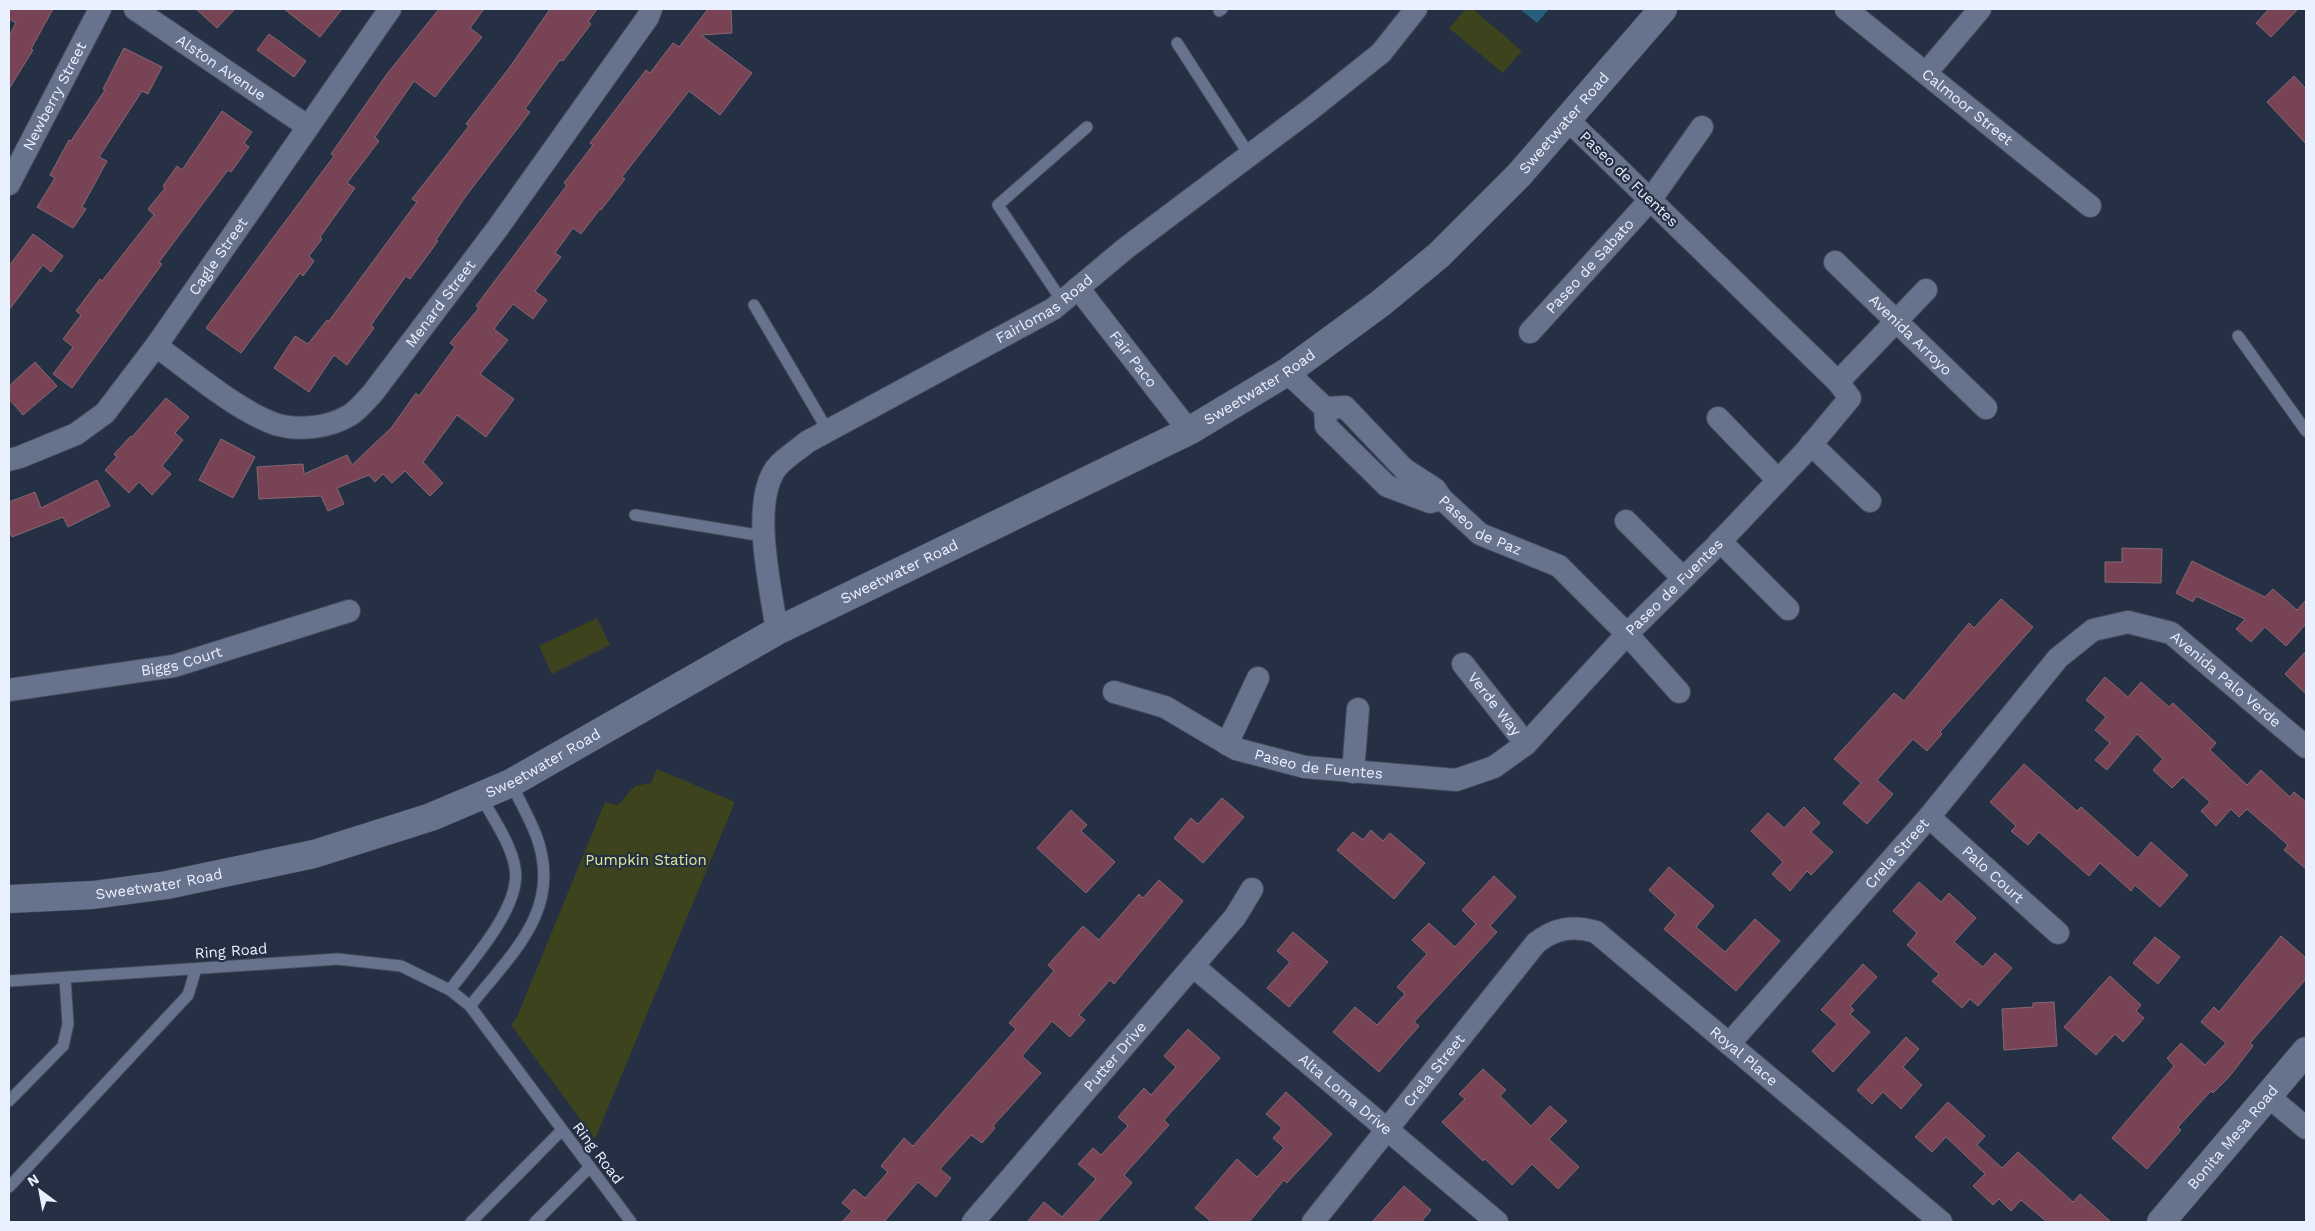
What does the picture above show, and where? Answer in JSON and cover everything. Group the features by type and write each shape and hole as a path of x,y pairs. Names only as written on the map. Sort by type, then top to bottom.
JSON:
{"main road":[{"name":"Sweetwater Road","path":"9,899 93,895 167,885 314,854 431,817 511,782 777,631 1188,431 1287,372 1381,303 1439,255 1519,176 1662,9"},
{"name":"Bonita Mesa Road","path":"2161,1222 2306,1051"}],"street":[{"name":"Newberry Street","path":"9,184 100,9"},
{"name":"Alston Avenue","path":"135,9 307,126"},
{"name":"Cagle Street","path":"9,460 76,434 105,413 156,346 390,9"},
{"name":"Menard Street","path":"156,346 239,405 275,424 300,428 323,426 350,415 372,394 497,229 652,9"},
{"name":"Fairlomas Road","path":"777,631 763,536 767,488 774,471 807,442 1047,312 1126,248 1312,109 1380,53 1416,9"},
{"name":"Calmoor Street","path":"1846,9 2090,206"},
{"path":"1926,73 1980,9"},
{"name":"Paseo de Fuentes","path":"1114,692 1165,707 1236,749 1305,768 1456,780 1494,767 1526,744 1627,634 1778,480 1850,398 1838,382 1568,120"},
{"name":"Paseo de Sabato","path":"1530,332 1651,199 1702,127"},
{"name":"Avenida Arroyo","path":"1835,262 1986,408"},
{"path":"1838,382 1898,322 1926,290"},
{"name":"Fair Paco","path":"1070,295 1188,431"},
{"name":"Paseo de Paz","path":"1287,372 1325,408 1326,426 1388,486 1430,502 1442,499 1480,534 1559,566 1627,634 1679,692"},
{"path":"1718,418 1778,480"},
{"path":"1811,444 1870,501"},
{"path":"1626,521 1683,578"},
{"path":"1720,541 1788,609"},
{"name":"Biggs Court","path":"9,690 174,666 349,611"},
{"name":"Avenida Palo Verde","path":"2058,658 2093,630 2128,622 2171,633 2306,747"},
{"name":"Crela Street","path":"1729,1044 1929,817 2058,658"},
{"name":"Verde Way","path":"1463,664 1526,744"},
{"path":"1227,744 1258,678"},
{"path":"1353,772 1358,709"},
{"name":"Palo Court","path":"1929,817 2058,932"},
{"name":"Putter Drive","path":"974,1222 1236,917 1252,888"},
{"name":"Royal Place","path":"1536,942 1554,931 1564,928 1575,927 1596,932 1941,1222"},
{"name":"Crela Street","path":"1313,1222 1536,942"},
{"name":"Alta Loma Drive","path":"1193,966 1497,1222"},
{"path":"2268,1096 2306,1128"}],"lane":[{"path":"1177,43 1250,156"},
{"path":"1070,295 998,205 1087,127"},
{"path":"754,305 828,430"},
{"path":"2238,336 2306,431"},
{"path":"635,515 763,536"},
{"path":"470,1006 524,938 536,916 544,890 542,859 536,835 511,782"},
{"path":"450,990 506,913 516,889 515,868 507,844 481,796"},
{"name":"Ring Road","path":"9,981 338,959 401,966 450,990 470,1006 631,1222"},
{"path":"9,1187 188,995 196,969"},
{"path":"9,1101 63,1046 68,1024 65,978"},
{"path":"471,1222 562,1130"},
{"path":"535,1222 590,1167"}],"green space":[{"path":"1466,9 1473,9 1522,51 1503,73 1449,28"},
{"path":"597,618 610,645 552,674 539,646"},
{"name":"Pumpkin Station","path":"657,769 735,802 595,1139 511,1025 517,1017 605,802 618,805 635,786 651,783"}],"water":[{"path":"1520,9 1549,9 1537,23"}],"building":[{"path":"9,9 53,9 31,49 33,50 9,89 9,36 16,23 9,19"},
{"path":"196,9 235,9 217,28"},
{"path":"284,9 342,9 320,37"},
{"path":"439,9 484,9 470,28 482,37 435,97 414,81 375,137 379,141 347,183 355,188 320,237 322,239 309,256 314,261 303,276 300,273 241,353 206,328 334,156 331,154 387,74"},
{"path":"550,9 597,9 588,22 591,24 563,61 560,60 525,109 530,112 466,196 436,240 438,241 410,279 406,276 371,325 374,328 347,365 334,355 309,392 274,368 295,336 308,344 327,320 329,321 417,202 412,199 469,126 466,124 510,67"},
{"path":"708,9 731,9 732,33 701,35 752,73 720,115 689,91 622,177 625,179 601,210 581,234 573,228 555,253 561,257 535,291 547,300 533,319 513,304 494,329 508,340 480,374 514,399 486,437 457,415 423,462 443,483 430,496 405,471 392,483 383,474 375,482 369,475 337,488 344,504 328,511 321,496 259,499 257,467 303,464 304,474 347,455 352,465 392,427 416,393 419,396 455,347 450,343 479,308 476,306 567,185 564,183 593,145 590,143 646,70 650,73 673,43 679,47"},
{"path":"2269,9 2298,9 2271,37 2256,23"},
{"path":"269,34 306,61 294,77 257,50"},
{"path":"124,48 162,67 148,94 142,91 99,157 107,161 82,207 86,209 73,228 37,207 55,178 50,175 69,140 71,141 105,90 103,89"},
{"path":"2294,76 2306,89 2306,144 2267,102"},
{"path":"222,111 252,132 244,143 249,147 231,172 228,170 159,262 162,264 72,388 53,374 73,347 63,339 81,315 76,311 100,279 102,281 154,215 148,209 165,188 163,186 177,166 182,170"},
{"path":"33,234 63,256 51,272 43,265 9,310 9,266"},
{"path":"35,362 57,386 23,415 9,399 9,386"},
{"path":"166,398 189,417 175,433 183,440 162,466 171,474 152,495 139,482 129,493 105,470 117,457 114,454 132,437"},
{"path":"221,439 255,457 233,498 199,480"},
{"path":"97,480 110,506 68,527 63,517 12,537 9,529 9,502 35,492 41,508"},
{"path":"2122,548 2162,549 2161,583 2105,582 2105,562 2122,562"},
{"path":"2192,561 2265,597 2273,589 2297,610 2306,600 2306,624 2286,646 2265,627 2251,642 2236,629 2245,619 2196,596 2193,602 2176,593"},
{"path":"2001,599 2033,627 1940,732 1942,734 1927,751 1913,739 1877,780 1893,794 1867,824 1843,803 1861,783 1834,759 1894,693 1904,701 1969,623 1974,628"},
{"path":"2306,651 2306,694 2285,674"},
{"path":"2105,677 2128,697 2141,682 2169,707 2173,703 2216,743 2210,750 2247,785 2261,770 2290,797 2294,792 2306,802 2306,869 2284,850 2288,845 2247,809 2239,817 2231,809 2216,826 2201,811 2210,802 2183,777 2172,788 2153,770 2163,759 2137,734 2107,770 2095,760 2110,743 2095,730 2106,717 2086,700"},
{"path":"2024,764 2077,811 2081,807 2138,858 2151,842 2188,875 2160,907 2135,885 2131,891 2100,863 2089,876 2039,832 2028,845 2011,831 2016,826 1990,802"},
{"path":"1222,798 1244,817 1203,863 1174,838 1191,818 1198,824"},
{"path":"1804,807 1820,823 1811,832 1833,852 1811,875 1807,871 1790,891 1772,874 1783,862 1751,831 1768,813 1784,828"},
{"path":"1071,810 1087,825 1081,831 1115,862 1086,893 1037,848"},
{"path":"1371,830 1383,841 1390,833 1425,863 1394,899 1337,850 1353,832 1363,840"},
{"path":"1669,867 1714,906 1696,927 1725,952 1755,919 1780,941 1736,991 1664,929 1676,915 1649,890"},
{"path":"1494,876 1516,897 1490,926 1497,932 1414,1022 1419,1026 1379,1072 1333,1032 1355,1007 1377,1025 1405,994 1397,987 1427,954 1412,940 1429,923 1455,947 1476,924 1462,910"},
{"path":"1159,880 1183,901 1114,984 1110,980 1079,1015 1085,1020 1070,1037 1052,1021 1022,1056 1041,1073 993,1126 995,1128 982,1143 971,1135 940,1169 951,1178 936,1197 918,1182 884,1222 842,1222 852,1211 842,1203 854,1189 865,1198 888,1172 881,1166 904,1138 913,1146 1016,1029 1009,1023 1054,971 1048,965 1083,926 1099,940 1139,894 1143,898"},
{"path":"1919,882 1941,902 1949,893 1976,918 1954,942 1983,967 1995,953 2012,968 1978,1006 1970,999 1962,1008 1932,981 1939,974 1907,945 1917,933 1893,911"},
{"path":"1293,932 1328,962 1289,1007 1267,988 1290,962 1277,951"},
{"path":"2281,936 2306,958 2306,979 2250,1043 2253,1046 2229,1077 2213,1093 2211,1091 2178,1127 2181,1130 2147,1169 2112,1138 2174,1066 2167,1058 2181,1043 2205,1065 2226,1043 2201,1022 2214,1007 2219,1012"},
{"path":"2155,937 2180,957 2158,984 2133,963"},
{"path":"1863,964 1877,977 1850,1006 1854,1010 1850,1014 1870,1032 1833,1072 1812,1051 1837,1024 1821,1010"},
{"path":"2110,976 2141,1005 2136,1011 2144,1018 2123,1042 2115,1034 2096,1055 2064,1027"},
{"path":"2054,1002 2057,1046 2004,1050 2002,1009 2033,1007 2033,1003"},
{"path":"1188,1029 1220,1058 1164,1120 1169,1125 1124,1175 1132,1183 1097,1222 1027,1222 1044,1202 1062,1217 1096,1179 1078,1164 1093,1148 1101,1155 1128,1126 1118,1117 1144,1088 1151,1095 1176,1067 1164,1056"},
{"path":"1906,1037 1919,1049 1903,1067 1922,1085 1901,1109 1883,1092 1872,1104 1857,1090"},
{"path":"1483,1069 1506,1090 1500,1096 1531,1126 1550,1106 1567,1121 1549,1139 1579,1167 1558,1189 1532,1164 1512,1185 1485,1159 1483,1161 1442,1122 1465,1099 1459,1094"},
{"path":"1286,1092 1332,1134 1287,1183 1284,1180 1249,1222 1212,1222 1195,1208 1237,1159 1257,1177 1284,1148 1273,1138 1282,1128 1266,1114"},
{"path":"1948,1102 1985,1136 1977,1145 2002,1168 2018,1152 2073,1202 2080,1194 2111,1222 2047,1222 2021,1200 2011,1211 1999,1199 1993,1205 1973,1186 1985,1174 1946,1137 1932,1152 1915,1137"},
{"path":"1404,1186 1431,1210 1421,1222 1372,1222"}]}
